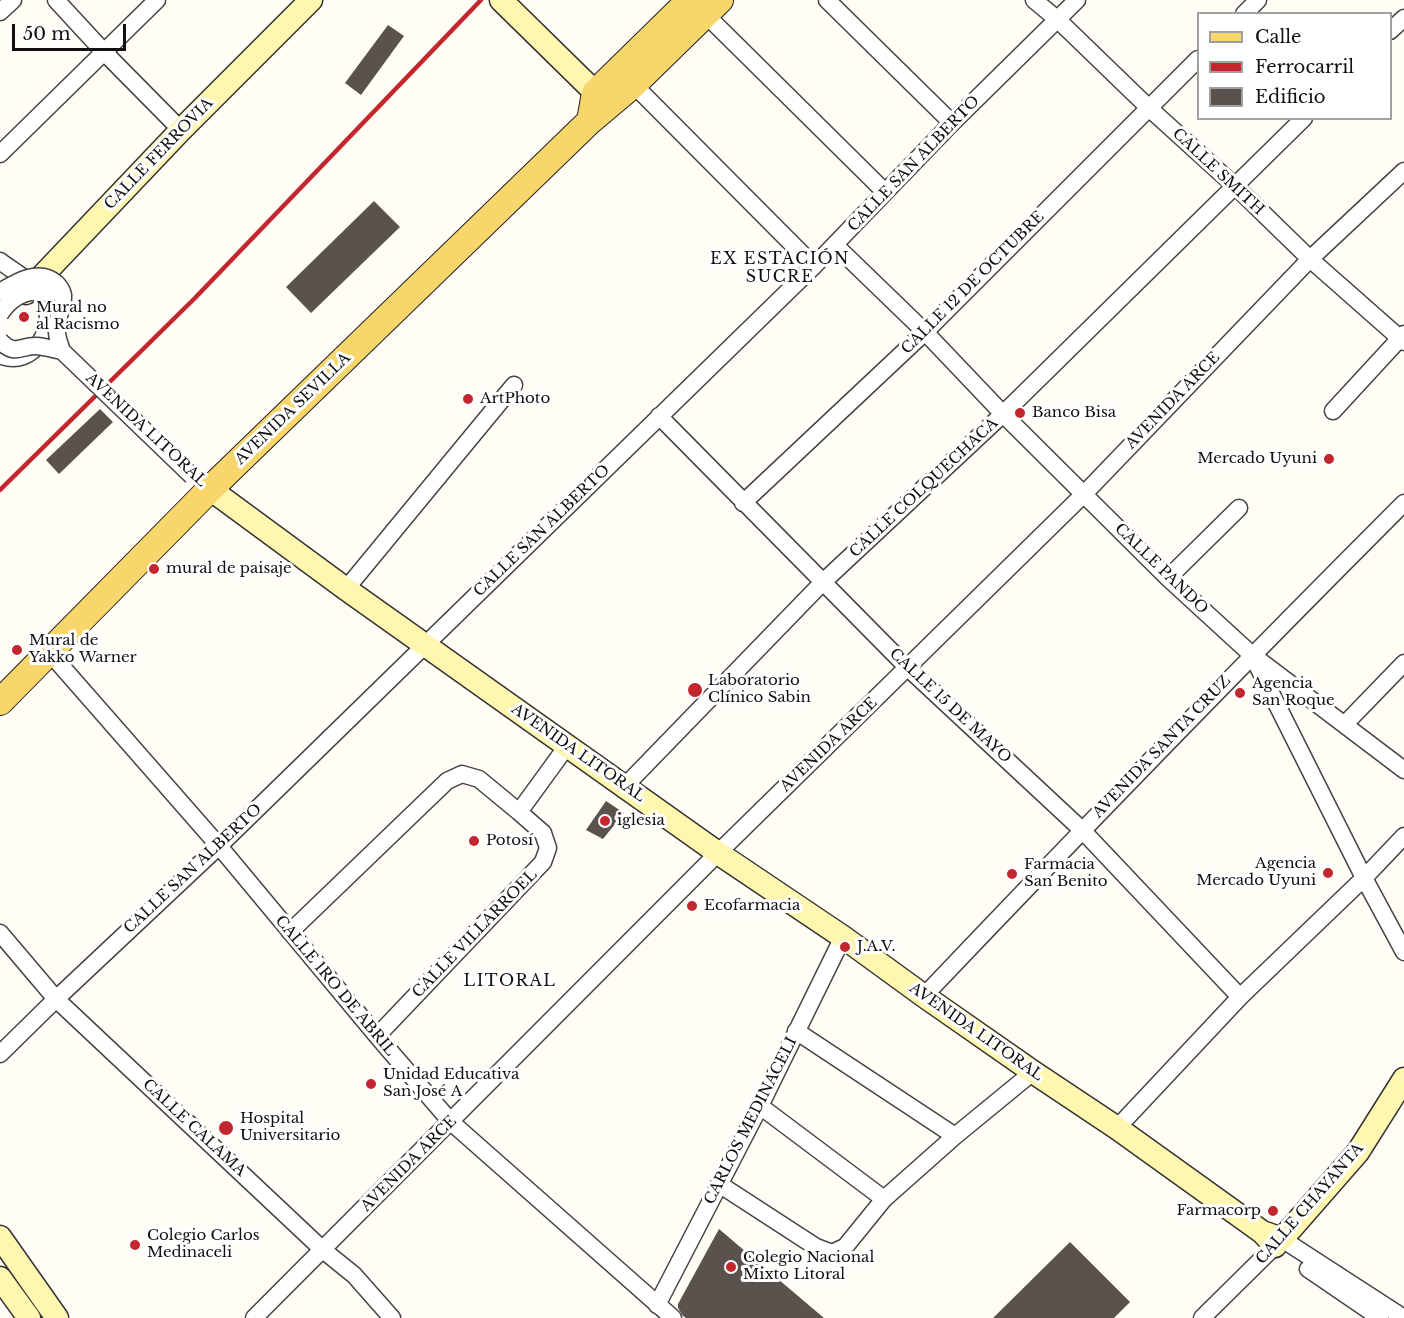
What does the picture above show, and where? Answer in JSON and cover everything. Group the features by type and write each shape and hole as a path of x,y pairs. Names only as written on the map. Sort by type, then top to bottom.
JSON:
{"main road":[{"name":"CALLE FERROVIA","path":"37,281 181,130 311,0"},
{"path":"503,1 598,106"},
{"name":"AVENIDA SEVILLA","path":"0,702 49,652 201,483 598,106 701,4"},
{"path":"0,320 37,281"},
{"name":"AVENIDA LITORAL","path":"201,483 425,646 718,853 843,937 1273,1239"},
{"name":"CALLE CHAYANTA","path":"1273,1239 1358,1152 1404,1079"},
{"path":"0,1237 57,1318"},
{"path":"0,1278 28,1318"}],"street":[{"path":"0,12 13,0"},
{"path":"56,0 181,130"},
{"path":"0,154 157,0"},
{"path":"827,0 952,123"},
{"name":"CALLE SMITH","path":"1034,0 1236,187 1310,259 1403,338"},
{"name":"CALLE SAN ALBERTO","path":"0,1054 219,846 814,266 952,123 1077,0"},
{"path":"1246,12 1258,0"},
{"path":"701,4 885,192"},
{"path":"1392,29 1404,18"},
{"name":"CALLE 12 DE OCTUBRE","path":"743,503 925,332 1197,60"},
{"path":"626,77 814,266"},
{"name":"CALLE COLQUECHACA","path":"625,786 823,582 1003,414 1302,120"},
{"name":"AVENIDA ARCE","path":"254,1318 718,853 1084,494 1310,259 1404,171"},
{"name":"CALLE PANDO","path":"835,245 925,332 1003,414 1168,578 1252,655 1364,878 1404,952"},
{"path":"0,261 37,281 61,303 63,313 57,342 46,354 31,364 16,369 5,359"},
{"path":"0,294 22,279 36,277 50,279 63,292 56,331 62,351 35,346 13,350 0,341"},
{"path":"0,314 12,300 26,292 40,291 37,281"},
{"name":"CALLE FERROVIA","path":"0,294 37,281"},
{"path":"1333,411 1403,338"},
{"name":"AVENIDA LITORAL","path":"62,351 201,483"},
{"path":"346,589 514,385"},
{"name":"CALLE 15 DE MAYO","path":"659,416 908,668 1082,830 1240,997"},
{"name":"AVENIDA SANTA CRUZ","path":"924,996 1252,655 1404,502"},
{"path":"1168,578 1239,508"},
{"name":"CALLE 1RO DE ABRIL","path":"49,652 219,846 451,1122 673,1318"},
{"path":"1252,655 1404,770"},
{"path":"1345,724 1404,663"},
{"path":"519,812 567,746"},
{"name":"CALLE VILLARROEL","path":"290,932 447,781 462,774 479,779 543,833 548,848 543,862 377,1036"},
{"path":"1117,1128 1240,997 1364,878 1404,836"},
{"name":"CALLE CALAMA","path":"0,933 56,999 323,1250 354,1275 392,1318"},
{"name":"CARLOS MEDINACELI","path":"657,1305 760,1106 843,937"},
{"path":"796,1031 956,1136"},
{"path":"719,1184 816,1247 832,1253 845,1247 884,1199 1033,1072"},
{"path":"760,1106 884,1199"},
{"name":"AVENIDA LITORAL","path":"1273,1239 1380,1318"},
{"name":"AVENIDA LITORAL","path":"1273,1239 1404,1318"},
{"name":"CALLE CHAYANTA","path":"1202,1318 1273,1239"}],"building":[{"path":"388,25 404,36 361,95 345,83"},
{"path":"374,201 400,227 311,313 286,287"},
{"path":"100,409 113,422 59,474 46,460"},
{"name":"iglesia","path":"606,801 624,813 603,839 586,830"},
{"name":"Colegio Nacional Mixto Litoral","path":"719,1229 824,1318 686,1318 683,1316 678,1304"},
{"path":"1070,1242 1130,1302 1114,1318 993,1318"}],"railway":[{"path":"0,490 195,298 481,0"}],"place":[{"name":"Mural no al Racismo","path":"24,317"},
{"name":"ArtPhoto","path":"468,399"},
{"name":"Banco Bisa","path":"1020,413"},
{"name":"Mercado Uyuni","path":"1329,459"},
{"name":"mural de paisaje","path":"154,569"},
{"name":"Mural de Yakko Warner","path":"17,650"},
{"name":"Laboratorio Clínico Sabin","path":"695,690"},
{"name":"Agencia San Roque","path":"1240,693"},
{"name":"iglesia","path":"605,821"},
{"name":"Potosí","path":"474,841"},
{"name":"Agencia Mercado Uyuni","path":"1328,873"},
{"name":"Farmacia San Benito","path":"1012,874"},
{"name":"Ecofarmacia","path":"692,906"},
{"name":"J.A.V.","path":"845,947"},
{"name":"Unidad Educativa San José A","path":"371,1084"},
{"name":"Hospital Universitario","path":"226,1128"},
{"name":"Farmacorp","path":"1273,1211"},
{"name":"Colegio Carlos Medinaceli","path":"135,1245"},
{"name":"Colegio Nacional Mixto Litoral","path":"731,1267"}],"district":[{"name":"EX ESTACIÓN SUCRE","path":"780,268"},
{"name":"LITORAL","path":"510,981"}]}
